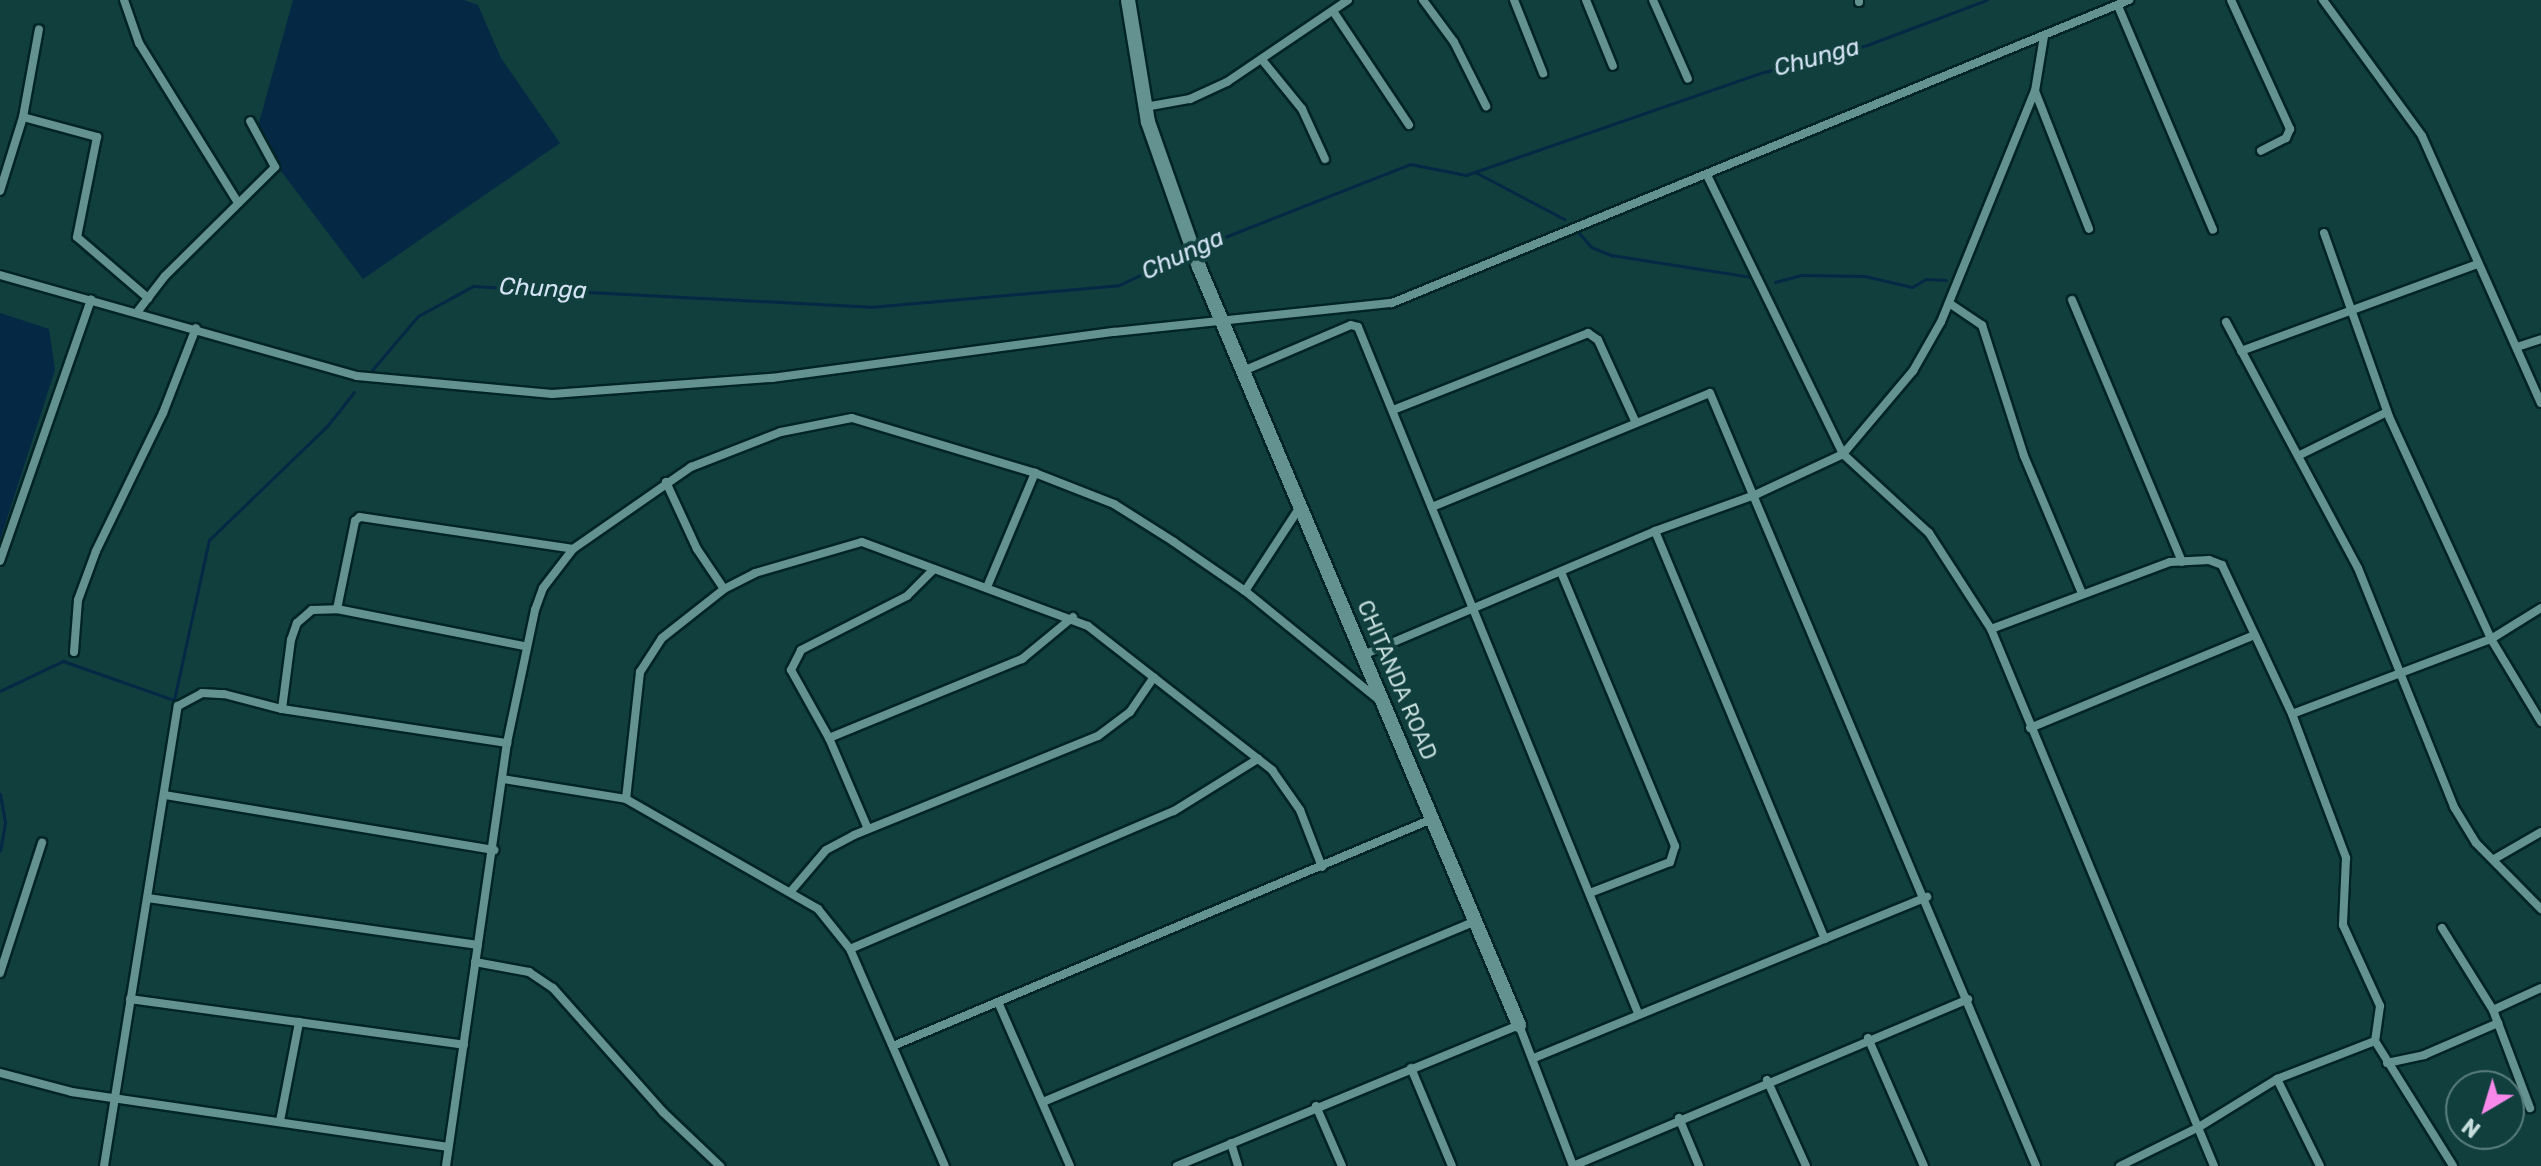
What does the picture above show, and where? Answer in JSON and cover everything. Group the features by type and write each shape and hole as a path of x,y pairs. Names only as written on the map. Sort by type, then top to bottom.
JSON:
{"street":[{"path":"124,0 139,43 237,201"},
{"name":"CHITANDA ROAD","path":"1128,0 1145,107 1199,267 1363,655 1379,700 1519,1025"},
{"path":"1145,107 1190,99 1263,61 1348,0"},
{"path":"1423,0 1454,42 1486,106"},
{"path":"1514,0 1543,73"},
{"path":"1586,0 1613,66"},
{"path":"1653,0 1688,79"},
{"path":"0,275 138,311 369,378 564,394 772,378 1114,332 1223,324 1392,303 1708,177 2129,0"},
{"path":"2231,0 2290,129 2286,138 2261,151"},
{"path":"2323,0 2422,136 2541,403"},
{"path":"2118,6 2213,230"},
{"path":"1333,11 1409,125"},
{"path":"0,191 23,117 39,29"},
{"path":"1363,655 1655,531 1757,494 1843,454 1913,371 1949,303 2035,91 2044,36"},
{"path":"1263,61 1302,109 1325,159"},
{"path":"2035,91 2089,229"},
{"path":"23,117 97,137 77,237 148,298"},
{"path":"138,311 237,201 275,167 250,121"},
{"path":"1708,177 1843,454 1929,533 1991,629 2214,1166"},
{"path":"2324,233 2387,412 2491,639 2541,722"},
{"path":"2241,351 2477,264"},
{"path":"0,561 91,299"},
{"path":"2072,300 2182,562"},
{"path":"1949,303 1982,325 2024,456 2082,593"},
{"path":"2226,322 2358,568 2454,807 2476,843 2496,858 2541,909"},
{"path":"1242,372 1356,325 1638,1013"},
{"path":"74,652 78,600 96,551 168,401 196,328"},
{"path":"1393,410 1588,333 1598,340 1635,421"},
{"path":"2517,347 2541,339"},
{"path":"1432,507 1635,421 1710,393 1757,494 1927,897 2036,1166"},
{"path":"2300,455 2387,412"},
{"path":"446,1166 494,850 507,743 524,646 543,588 573,549 666,482 771,435 852,418 1035,473 1114,504 1245,591 1379,700"},
{"path":"987,587 1035,473"},
{"path":"666,482 697,549 724,589"},
{"path":"1245,591 1300,507"},
{"path":"337,609 355,521 360,517 573,549"},
{"path":"1655,531 1825,939"},
{"path":"626,799 640,672 646,658 686,616 724,589 805,555 862,542 1073,617 1154,677 1282,781 1300,810 1322,867"},
{"path":"1991,629 2082,593 2182,562 2222,565 2292,714 2346,858 2343,925 2380,1006 2375,1041 2453,1166"},
{"path":"868,829 829,738 792,675 801,650 907,596 934,569"},
{"path":"1561,572 1675,846 1670,862 1590,893"},
{"path":"2292,714 2491,639 2541,608"},
{"path":"282,709 297,623 312,610 337,609 524,646"},
{"path":"829,738 1022,659 1073,617"},
{"path":"2030,728 2255,635"},
{"path":"792,890 826,850 868,829 1098,736 1130,712 1154,677"},
{"path":"104,1166 178,706 188,698 224,694 282,709 507,743"},
{"path":"850,949 1174,811 1258,759"},
{"path":"503,779 626,799 792,890 827,917 850,949 945,1166"},
{"path":"165,795 494,850"},
{"path":"893,1046 1432,819"},
{"path":"2496,858 2541,832"},
{"path":"0,973 42,843"},
{"path":"1534,1058 1927,897"},
{"path":"148,898 478,945"},
{"path":"1043,1102 1476,921"},
{"path":"2442,928 2493,1010 2530,1108"},
{"path":"475,962 529,972 553,988 714,1165"},
{"path":"2493,1010 2541,988"},
{"path":"130,999 464,1045"},
{"path":"1177,1166 1316,1106 1519,1025 1573,1166 1767,1080 1968,999"},
{"path":"998,1002 1070,1166"},
{"path":"280,1121 299,1022"},
{"path":"2387,1063 2424,1055 2498,1023"},
{"path":"1868,1038 1924,1166"},
{"path":"2120,1166 2199,1127 2277,1079 2375,1041"},
{"path":"1411,1068 1452,1166"},
{"path":"0,1073 72,1092 115,1095 448,1147"},
{"path":"2277,1079 2320,1166"},
{"path":"1767,1080 1806,1166"},
{"path":"1316,1106 1342,1166"},
{"path":"1679,1118 1699,1166"},
{"path":"1231,1143 1238,1166"}],"water":[{"path":"293,0 464,0 478,5 501,58 560,143 363,279 255,137"},
{"path":"0,313 49,329 55,370 0,540"}],"waterway":[{"name":"Chunga","path":"1197,248 1410,164 1466,175 1764,72 1867,45 1987,0"},
{"path":"1475,172 1564,219"},
{"path":"1579,233 1591,247 1611,255 1752,277"},
{"name":"Chunga","path":"372,370 418,316 473,286 870,307 1119,285 1187,253"},
{"path":"1775,282 1801,275 1865,276 1912,287 1926,279 1946,280"},
{"name":"Chunga","path":"0,691 63,661 174,700 209,540 328,425 354,392"},
{"name":"Chunga","path":"0,794 5,823 0,851"}]}
